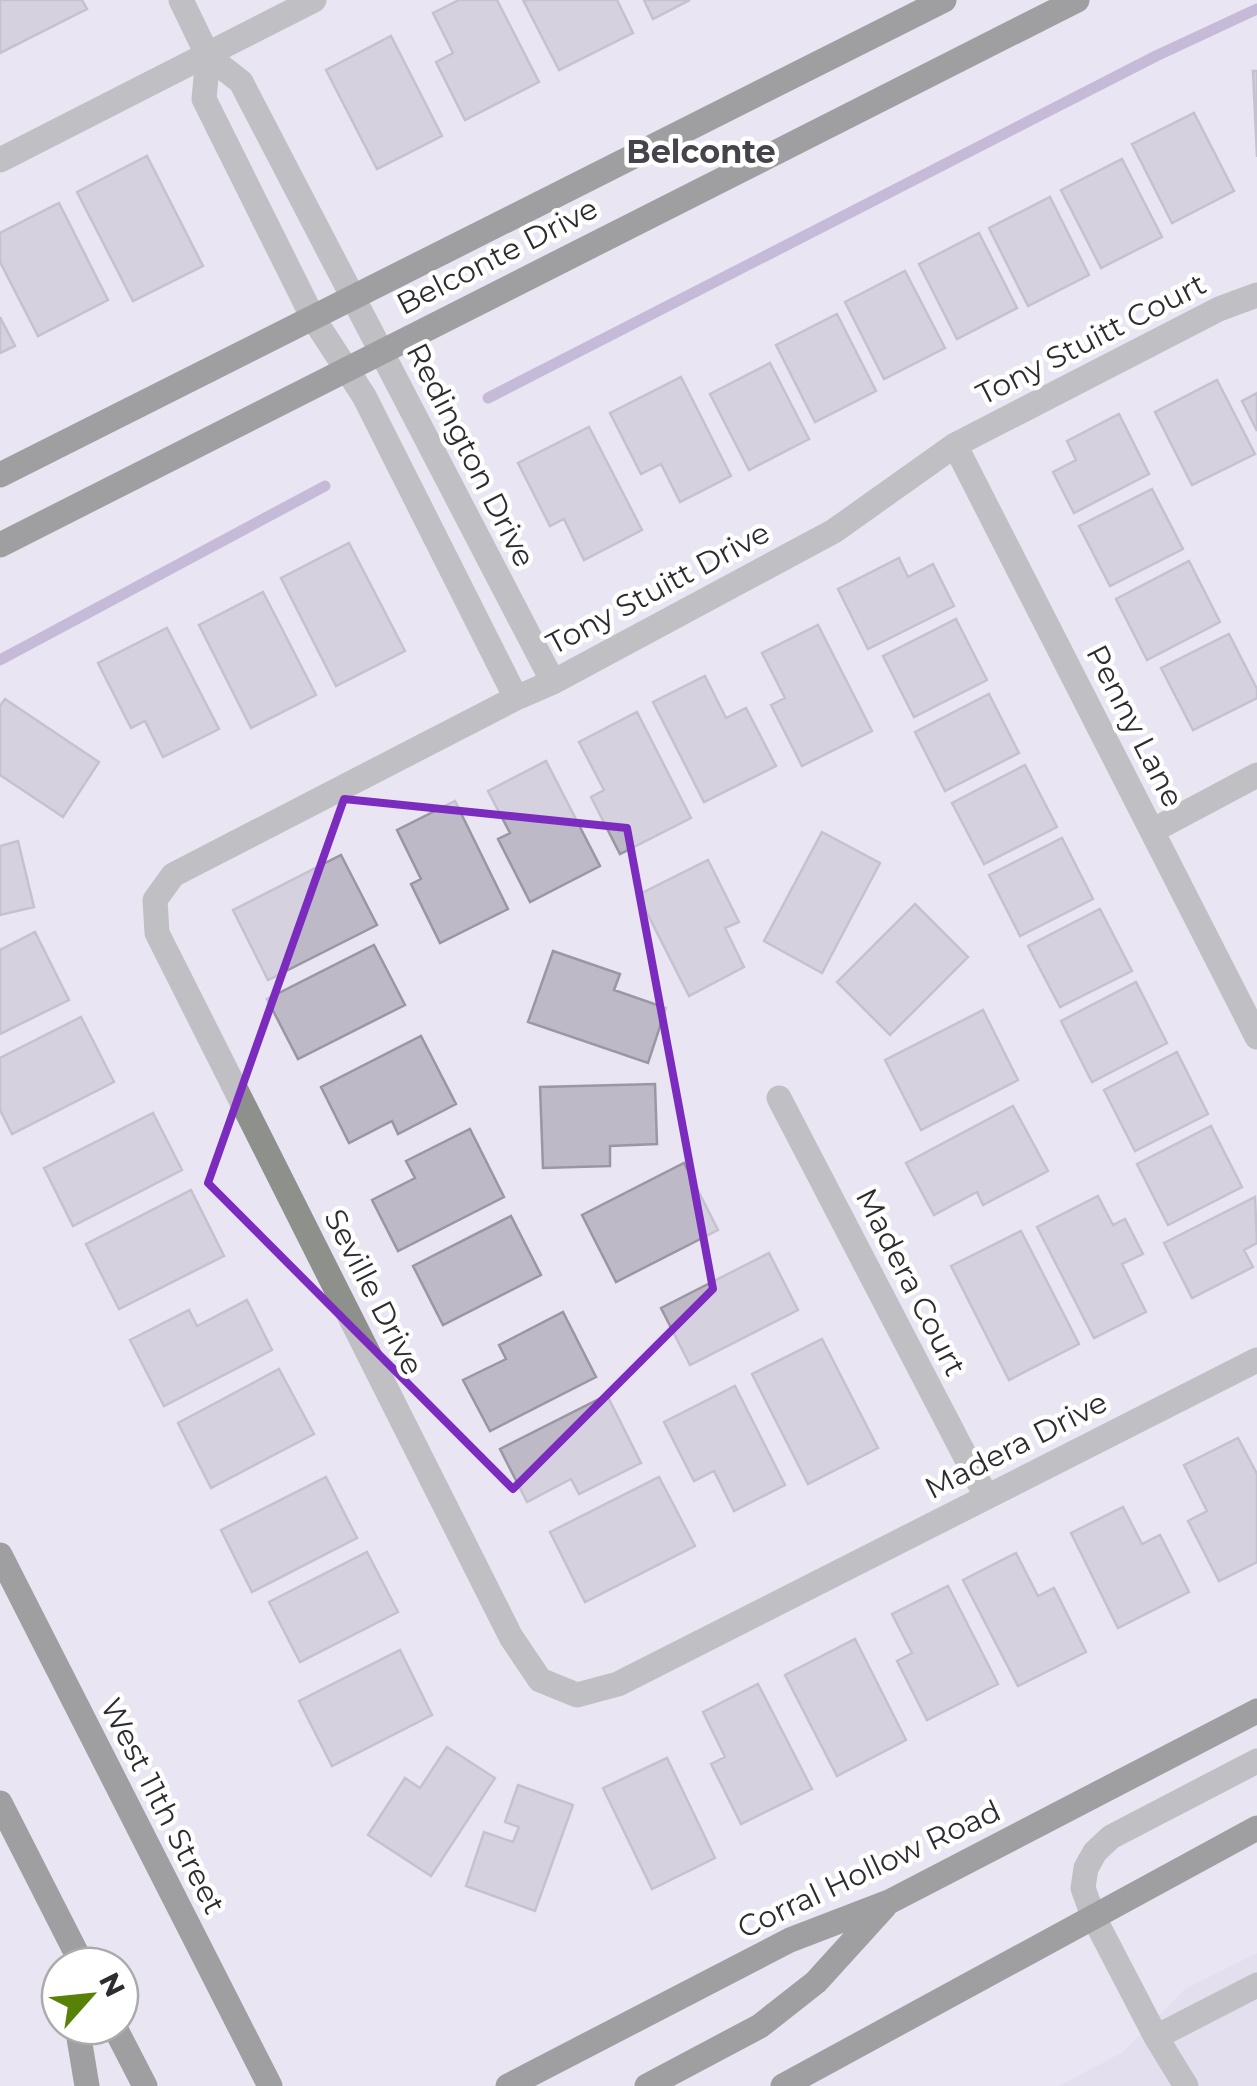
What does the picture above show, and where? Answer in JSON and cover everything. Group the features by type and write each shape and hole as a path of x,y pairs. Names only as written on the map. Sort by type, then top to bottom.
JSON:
{"main road":[{"name":"Belconte Drive","path":"0,475 944,0"},
{"name":"Belconte Drive","path":"0,545 1077,0"},
{"name":"West 11th Street","path":"0,1554 270,2086"},
{"name":"Corral Hollow Road","path":"508,2086 790,1940 889,1902 1257,1712"},
{"path":"0,1803 72,1946"},
{"path":"783,2086 1257,1828"},
{"path":"648,2086 760,2026 816,1982 889,1902"},
{"path":"80,2046 87,2086"},
{"path":"125,2046 146,2086"}],"street":[{"name":"Redington Drive","path":"180,0 208,56 242,82 553,682"},
{"path":"0,160 314,0"},
{"name":"Redington Drive","path":"208,56 204,99 313,318 364,396 516,698"},
{"name":"Tony Stuitt Court","path":"955,445 1218,309 1257,294"},
{"name":"Tony Stuitt Drive","path":"379,769 553,682 834,531 955,445"},
{"name":"Penny Lane","path":"955,445 1257,1036"},
{"name":"Seville Drive","path":"379,769 173,875 155,900 156,933 511,1637 540,1680 577,1695 618,1684 805,1588"},
{"path":"1152,830 1257,775"},
{"name":"Madera Court","path":"779,1098 986,1496"},
{"name":"Madera Drive","path":"805,1588 1257,1360"},
{"path":"1186,2086 1156,2037 1094,1916 1084,1888 1086,1868 1110,1837 1257,1761"},
{"path":"1156,2037 1257,1984"}],"highlighted area":[{"path":"344,799 627,828 713,1289 513,1489 208,1183"}],"shaded area":[{"path":"1257,1953 1257,2086 1059,2086 1123,2052 1185,1989"}],"building":[{"path":"0,0 82,0 87,9 0,53"},
{"path":"459,0 497,0 539,82 465,120 436,62 453,53 433,13"},
{"path":"523,0 617,0 633,33 559,70"},
{"path":"644,0 690,0 653,19"},
{"path":"391,36 442,136 377,169 326,70"},
{"path":"1253,71 1257,71 1257,157"},
{"path":"1194,113 1234,191 1172,223 1132,144"},
{"path":"147,156 203,266 133,301 77,192"},
{"path":"1122,159 1162,237 1101,268 1061,190"},
{"path":"1050,197 1089,275 1028,306 989,228"},
{"path":"59,203 108,300 38,336 0,262 0,233"},
{"path":"979,233 1017,308 957,339 919,264"},
{"path":"905,271 945,348 884,379 845,302"},
{"path":"837,314 876,391 815,422 776,345"},
{"path":"0,317 15,346 0,353"},
{"path":"770,363 809,439 749,470 710,394"},
{"path":"681,377 731,476 680,502 661,464 641,474 610,413"},
{"path":"1217,380 1255,454 1192,485 1155,412"},
{"path":"1257,393 1257,431 1242,401"},
{"path":"1119,414 1149,474 1074,513 1053,472 1076,460 1067,441"},
{"path":"589,427 642,530 584,560 564,519 550,526 518,463"},
{"path":"1152,489 1183,549 1110,586 1079,526"},
{"path":"349,543 405,651 336,686 281,578"},
{"path":"899,558 908,577 933,564 954,606 868,649 838,589"},
{"path":"1189,561 1220,622 1147,660 1116,599"},
{"path":"263,592 316,695 251,728 199,625"},
{"path":"956,619 987,680 914,717 883,656"},
{"path":"818,625 872,731 802,766 771,705 785,698 762,653"},
{"path":"167,628 219,729 163,757 145,721 131,728 98,663"},
{"path":"1229,634 1257,689 1257,698 1193,730 1161,668"},
{"path":"705,676 726,718 746,708 776,766 704,802 653,702"},
{"path":"989,694 1019,753 945,791 915,732"},
{"path":"5,699 99,762 63,817 0,775 0,706"},
{"path":"637,712 691,818 620,854 591,797 604,790 579,742"},
{"path":"546,761 600,866 530,902 498,839 510,833 488,791"},
{"path":"1025,765 1057,827 984,864 952,803"},
{"path":"455,801 508,909 440,943 411,884 421,879 397,830"},
{"path":"822,832 880,863 822,973 764,941"},
{"path":"1062,838 1093,899 1020,936 989,875"},
{"path":"18,841 34,907 0,915 0,846"},
{"path":"341,855 377,925 268,980 233,910"},
{"path":"708,860 739,922 725,928 744,967 689,996 638,895"},
{"path":"915,904 968,957 890,1035 837,982"},
{"path":"1100,909 1132,971 1060,1007 1028,946"},
{"path":"35,932 69,1000 0,1034 0,950"},
{"path":"374,945 405,1005 298,1059 267,999"},
{"path":"553,951 620,974 614,990 666,1008 648,1063 528,1022"},
{"path":"1136,982 1167,1043 1092,1082 1061,1021"},
{"path":"983,1010 1018,1080 921,1130 885,1060"},
{"path":"81,1017 114,1082 12,1134 0,1110 0,1058"},
{"path":"421,1036 456,1104 398,1134 392,1121 349,1143 321,1087"},
{"path":"1177,1052 1208,1114 1135,1151 1104,1090"},
{"path":"655,1084 657,1144 610,1146 610,1166 543,1168 540,1087"},
{"path":"1013,1106 1048,1171 983,1205 977,1192 934,1215 906,1163"},
{"path":"153,1113 182,1170 73,1226 44,1168"},
{"path":"1211,1126 1242,1187 1168,1225 1137,1164"},
{"path":"470,1129 504,1197 398,1251 372,1200 415,1178 406,1161"},
{"path":"684,1163 718,1230 616,1282 582,1215"},
{"path":"191,1190 224,1256 119,1309 86,1244"},
{"path":"1098,1196 1113,1225 1125,1219 1143,1254 1122,1264 1146,1312 1094,1338 1037,1227"},
{"path":"1255,1197 1257,1243 1244,1250 1253,1267 1192,1298 1164,1243"},
{"path":"511,1216 541,1275 443,1325 413,1266"},
{"path":"1021,1231 1079,1344 1009,1380 951,1266"},
{"path":"769,1253 798,1310 690,1365 661,1308"},
{"path":"247,1300 272,1350 164,1406 130,1340 189,1310 197,1326"},
{"path":"563,1312 596,1377 490,1431 463,1380 506,1359 499,1345"},
{"path":"822,1339 878,1448 808,1484 752,1374"},
{"path":"279,1369 314,1434 211,1488 178,1423"},
{"path":"735,1386 785,1485 734,1511 714,1471 694,1481 664,1422"},
{"path":"607,1395 641,1463 579,1494 571,1479 527,1502 500,1449"},
{"path":"1238,1438 1257,1474 1257,1562 1219,1581 1188,1521 1207,1511 1184,1465"},
{"path":"326,1477 357,1538 252,1592 221,1530"},
{"path":"659,1477 695,1546 585,1602 550,1532"},
{"path":"1123,1507 1142,1544 1160,1535 1189,1592 1118,1628 1071,1533"},
{"path":"367,1552 398,1612 300,1662 269,1602"},
{"path":"1016,1553 1038,1596 1054,1588 1086,1652 1018,1686 963,1580"},
{"path":"948,1586 998,1684 927,1720 897,1661 912,1653 892,1614"},
{"path":"855,1639 906,1740 837,1776 785,1675"},
{"path":"400,1650 432,1715 332,1766 299,1701"},
{"path":"758,1684 812,1789 741,1824 711,1764 725,1757 703,1712"},
{"path":"447,1747 495,1778 431,1876 368,1835 405,1778 420,1788"},
{"path":"667,1758 715,1858 652,1889 603,1788"},
{"path":"518,1785 573,1805 535,1911 466,1886 484,1832 513,1842 519,1827 505,1822"}],"waterway":[{"path":"488,398 1156,56 1257,9"},
{"path":"0,660 325,486"}],"district":[{"name":"Belconte","path":"701,151"}]}
